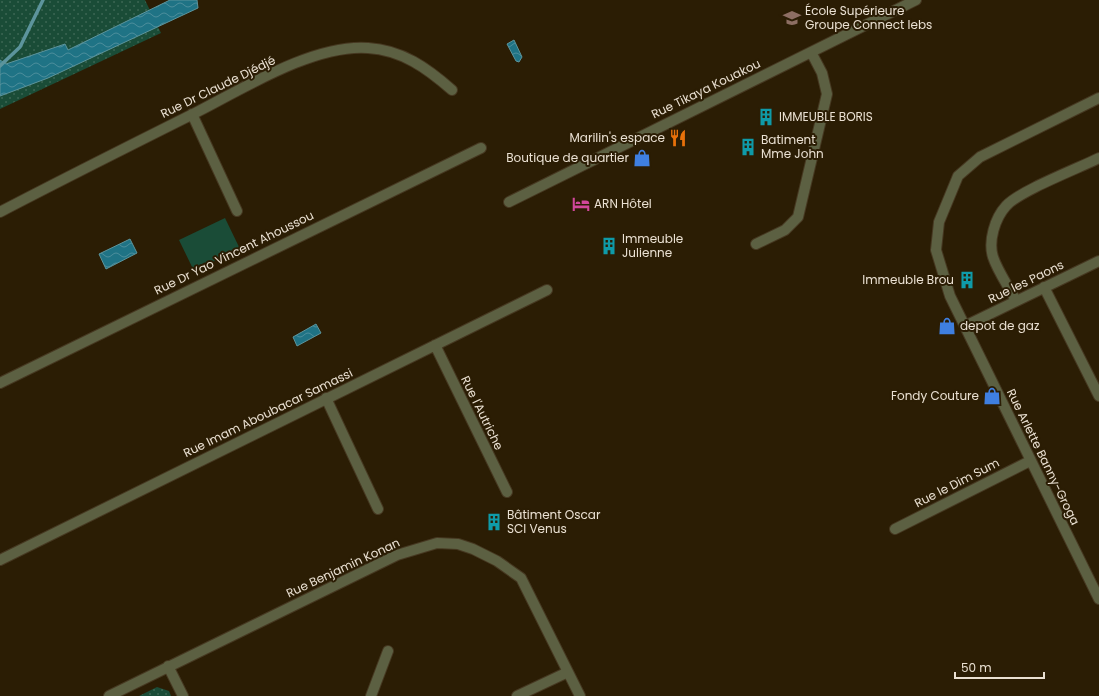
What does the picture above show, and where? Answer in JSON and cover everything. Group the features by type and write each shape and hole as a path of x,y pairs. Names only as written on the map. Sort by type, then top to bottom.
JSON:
{"street":[{"name":"Rue Tikaya Kouakou","path":"509,202 916,0"},
{"name":"Rue Dr Claude Djédjé","path":"0,212 192,114 306,58 340,50 367,47 391,51 414,61 434,74 452,90"},
{"path":"756,244 785,230 798,217 827,94 822,73 811,52"},
{"name":"Rue Arlette Banny-Groga","path":"1099,98 980,157 958,176 939,222 936,250 950,296 1099,599"},
{"path":"192,114 237,210"},
{"name":"Rue Dr Yao Vincent Ahoussou","path":"0,382 481,148"},
{"path":"1016,301 993,258 991,239 1003,211 1006,206 1019,196 1099,158"},
{"name":"Rue les Paons","path":"965,326 1099,261"},
{"path":"1044,287 1099,396"},
{"name":"Rue Imam Aboubacar Samassi","path":"0,560 547,290"},
{"name":"Rue l'Autriche","path":"435,345 507,492"},
{"path":"326,398 378,509"},
{"name":"Rue le Dim Sum","path":"896,528 1030,461"},
{"name":"Rue Benjamin Konan","path":"109,696 397,555 437,543 458,544 473,548 497,561 521,578 580,696"},
{"path":"371,696 388,651"},
{"path":"168,666 183,696"},
{"path":"516,696 568,672"}],"green space":[{"path":"0,0 145,0 161,33 0,109"},
{"path":"225,218 240,249 194,271 179,240"},
{"path":"157,687 169,691 171,696 139,696"}],"water":[{"path":"170,0 197,0 198,8 48,78 0,96 0,60 6,64 65,44 68,50"},
{"path":"514,40 522,57 519,62 516,61 507,44"},
{"path":"130,239 137,253 106,269 99,254"},
{"path":"316,324 321,333 297,346 293,337"}],"waterway":[{"path":"0,66 20,47 43,0"}],"place":[{"name":"École Supérieure Groupe Connect Iebs","path":"792,18"},
{"name":"IMMEUBLE BORIS","path":"766,117"},
{"name":"Marilin's espace","path":"678,138"},
{"name":"Batiment Mme John","path":"748,147"},
{"name":"Boutique de quartier","path":"642,158"},
{"name":"ARN Hôtel","path":"581,204"},
{"name":"Immeuble Julienne","path":"609,246"},
{"name":"Immeuble Brou","path":"967,280"},
{"name":"depot de gaz","path":"947,326"},
{"name":"Fondy Couture","path":"992,396"},
{"name":"Bâtiment Oscar SCI Venus","path":"494,522"}]}
